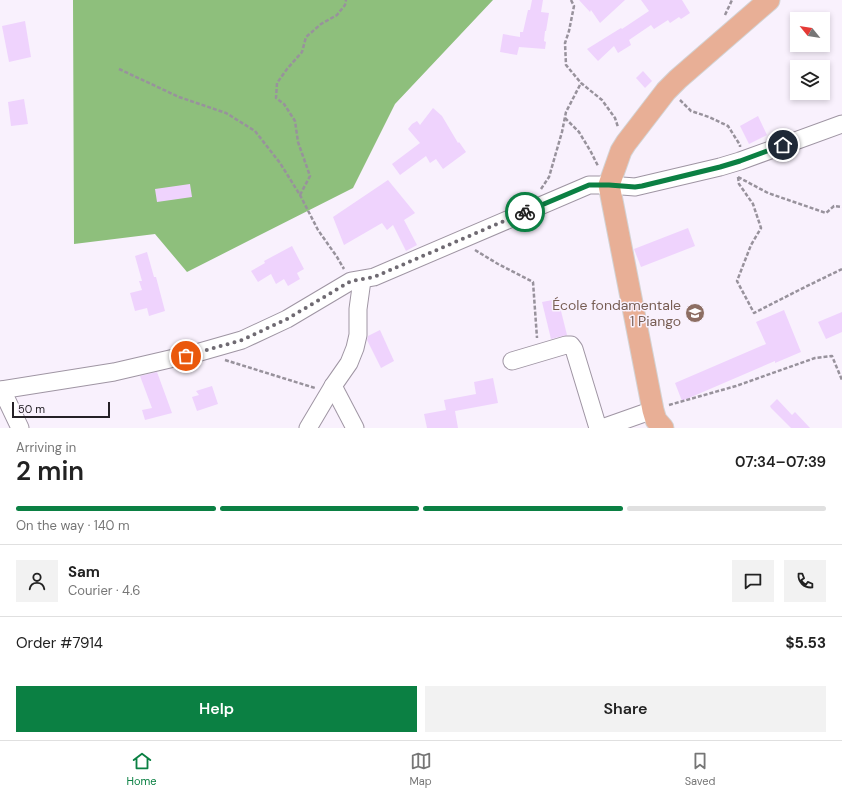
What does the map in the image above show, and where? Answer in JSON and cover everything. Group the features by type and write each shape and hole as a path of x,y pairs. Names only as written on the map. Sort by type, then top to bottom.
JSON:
{"main road":[{"path":"663,428 656,420 653,410 609,185 621,151 666,91 678,78 769,0"}],"street":[{"path":"20,428 1,390 114,372 200,352 242,340 262,332 287,319 357,280 374,277 589,185 642,186 740,161 842,124"},
{"path":"308,428 333,386 349,363 358,335 357,280"},
{"path":"512,361 570,345 574,349 598,428"},
{"path":"333,386 355,428"},
{"path":"602,428 653,410"}],"path":[{"path":"300,195 310,176 298,142 295,121 284,104 276,98 277,83 302,52 306,37 320,24 337,15 345,5 346,0"},
{"path":"571,0 574,6 569,31 564,42 566,65 581,83 602,100 615,118 621,141 621,151"},
{"path":"725,16 732,0"},
{"path":"119,69 180,97 226,113 254,131 280,163 300,195 318,230 337,257 357,280"},
{"path":"534,208 538,194 549,177 566,112 581,83"},
{"path":"684,95 680,100 691,111 709,117 728,126 740,145 740,161"},
{"path":"565,118 579,132 609,185"},
{"path":"842,207 834,206 826,213 768,193 738,177 739,184 752,204 761,228 751,245 737,281 754,314 842,269"},
{"path":"460,240 498,264 533,282 538,353"},
{"path":"200,352 319,389 333,386"},
{"path":"653,410 736,386 815,358 832,356 842,380"}],"green space":[{"path":"73,0 493,0 395,104 353,188 187,272 155,234 74,244"}],"building":[{"path":"532,0 543,0 541,12 549,13 545,31 545,49 519,47 517,55 500,52 503,34 520,37 520,32 523,32"},
{"path":"579,0 625,0 600,23 591,10 590,12"},
{"path":"641,0 682,0 690,13 681,19 679,17 670,23 668,20 654,29 651,25 629,40 631,45 618,53 614,46 598,61 587,49 621,28 622,29 649,11"},
{"path":"25,21 31,57 9,62 2,26"},
{"path":"643,71 652,81 645,88 636,78"},
{"path":"24,99 28,124 11,126 8,102"},
{"path":"433,108 442,116 458,143 459,142 466,152 443,169 436,159 430,163 426,156 400,175 392,164 420,143 408,129 417,121 420,125"},
{"path":"758,116 767,135 749,144 740,126"},
{"path":"388,180 415,213 404,220 417,245 406,251 393,225 387,230 382,223 344,245 333,217"},
{"path":"190,184 192,197 157,202 155,189"},
{"path":"688,228 695,246 641,267 634,249"},
{"path":"292,246 304,269 297,273 300,279 288,286 284,279 276,284 271,274 258,282 251,271 265,263 264,261"},
{"path":"147,252 154,277 156,277 165,311 149,316 147,308 135,311 130,293 142,290 139,281 142,281 135,256"},
{"path":"558,299 567,335 551,339 542,302"},
{"path":"784,310 801,352 775,363 775,361 682,401 675,383 766,344 756,322"},
{"path":"842,312 842,332 826,339 818,322"},
{"path":"380,330 394,361 381,368 367,340 368,336"},
{"path":"157,372 172,413 145,420 142,410 152,408 140,376"},
{"path":"493,378 498,403 455,411 458,428 427,428 424,414 446,410 444,400 476,394 474,382"},
{"path":"212,386 218,404 197,411 192,397 199,395 196,391"},
{"path":"777,399 792,415 795,412 810,428 791,428 770,406"}],"way so far":[{"path":"186,356 242,340 262,332 351,281 374,277 525,212"}],"place":[{"name":"École fondamentale 1 Piango","path":"695,313"}],"route":[{"path":"525,212 589,185 642,186 720,167 783,145"}]}
